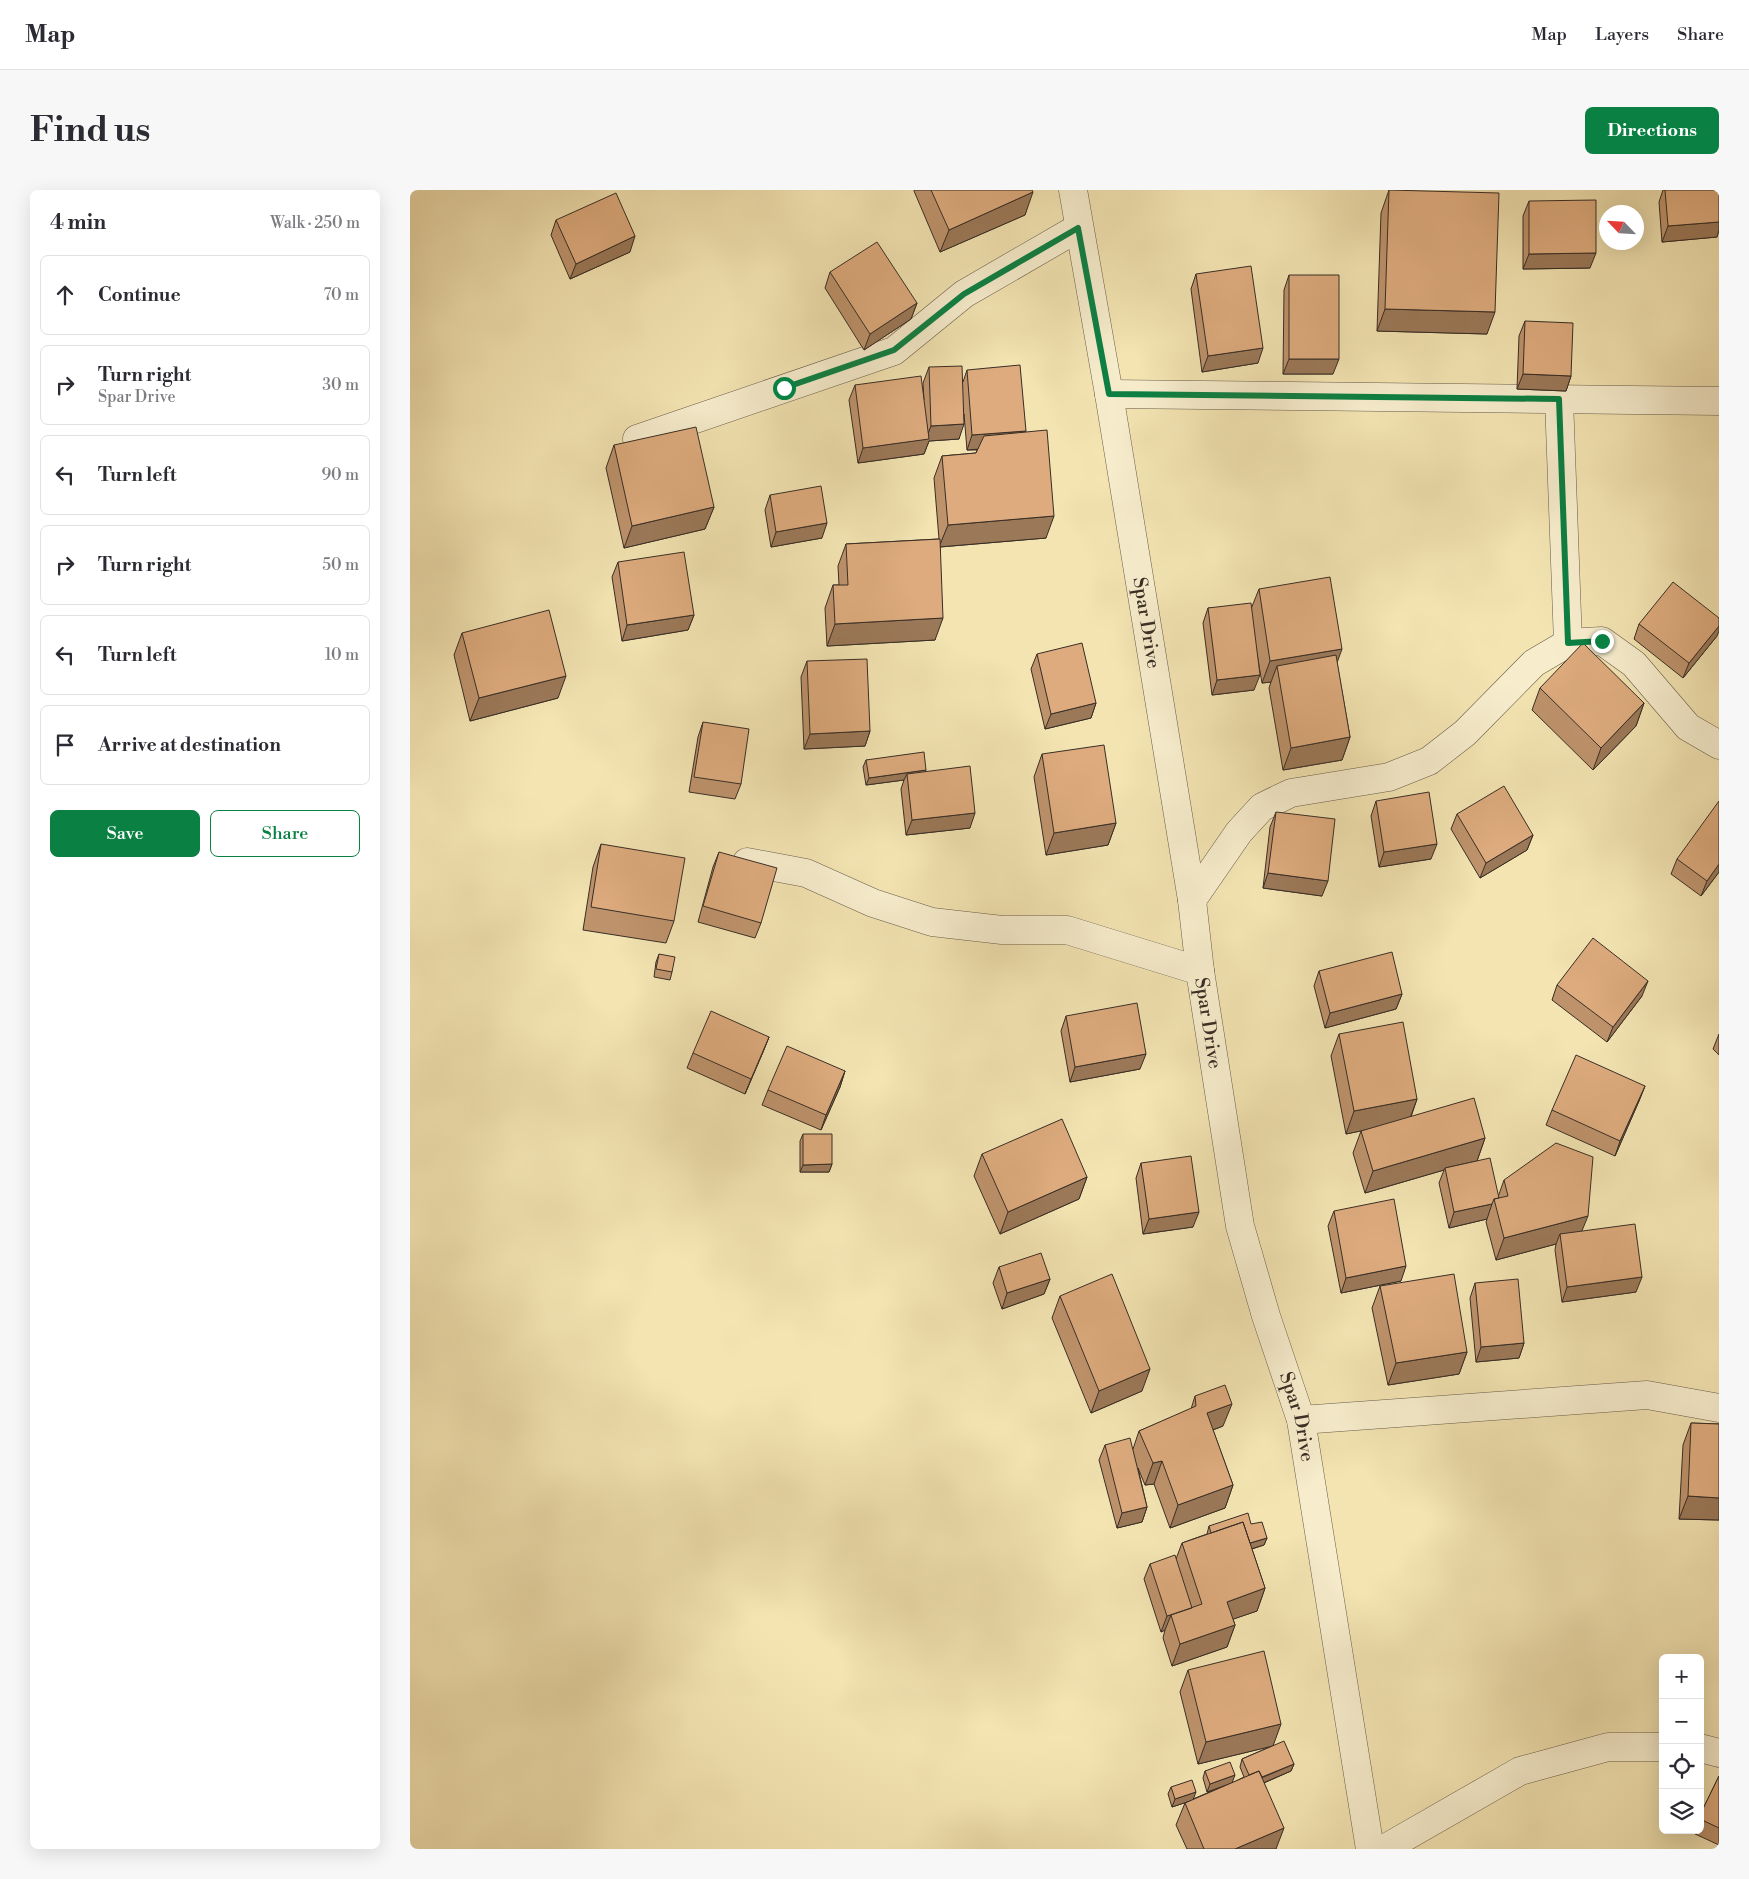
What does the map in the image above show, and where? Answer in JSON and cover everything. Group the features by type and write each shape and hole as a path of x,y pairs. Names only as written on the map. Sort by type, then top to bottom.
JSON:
{"street":[{"name":"Spar Drive","path":"1073,190 1078,228 1109,394 1192,900 1200,971 1240,1226 1266,1316 1301,1420 1370,1849"},
{"path":"637,439 894,350 964,294 1078,228"},
{"path":"1109,394 1719,401"},
{"path":"1559,399 1568,643"},
{"path":"1192,900 1239,832 1262,807 1291,792 1389,777 1429,761 1464,733 1534,663 1568,643 1602,641 1634,664 1688,727 1719,745"},
{"path":"747,862 806,873 873,903 932,922 1002,930 1067,930 1200,971"},
{"path":"1301,1420 1647,1395 1719,1408"},
{"path":"1384,1849 1520,1771 1608,1747 1659,1747"},
{"path":"1704,1749 1719,1753"}],"building":[{"path":"931,190 1032,190 1033,192 949,230"},
{"path":"1389,190 1499,193 1495,312 1385,309"},
{"path":"1665,190 1719,190 1719,222 1668,226"},
{"path":"616,193 635,236 576,264 556,220"},
{"path":"1596,200 1596,253 1529,254 1529,201"},
{"path":"877,242 917,303 870,334 830,272"},
{"path":"1251,266 1263,348 1208,356 1196,274"},
{"path":"1289,275 1339,275 1339,359 1289,359"},
{"path":"1525,321 1573,323 1571,376 1523,374"},
{"path":"1020,365 1026,431 972,435 967,370"},
{"path":"962,366 964,424 931,426 929,367"},
{"path":"921,376 929,439 863,448 855,385"},
{"path":"696,427 714,507 632,526 614,445"},
{"path":"1047,430 1054,516 948,525 942,456 976,453 984,436"},
{"path":"821,486 827,523 776,532 770,495"},
{"path":"940,539 943,618 835,624 833,585 848,585 846,544"},
{"path":"684,552 694,615 627,625 618,562"},
{"path":"1330,577 1342,649 1270,661 1259,589"},
{"path":"1673,582 1719,618 1719,626 1689,663 1639,624"},
{"path":"1251,603 1260,675 1217,680 1208,608"},
{"path":"549,610 566,676 479,698 462,633"},
{"path":"1082,643 1096,703 1051,714 1037,654"},
{"path":"1583,643 1644,703 1601,748 1540,688"},
{"path":"1336,655 1350,737 1291,748 1277,666"},
{"path":"867,659 870,731 810,734 807,661"},
{"path":"703,722 749,729 741,784 694,777"},
{"path":"1104,745 1116,823 1054,833 1042,754"},
{"path":"924,752 926,770 869,778 866,760"},
{"path":"970,766 975,813 912,820 907,774"},
{"path":"1504,786 1533,835 1486,863 1457,814"},
{"path":"1429,792 1437,844 1384,852 1376,801"},
{"path":"1719,801 1719,864 1707,881 1677,859"},
{"path":"1276,812 1335,819 1328,881 1268,873"},
{"path":"601,844 685,858 674,921 591,907"},
{"path":"719,852 777,868 761,923 703,906"},
{"path":"1593,938 1648,981 1613,1027 1557,985"},
{"path":"1392,952 1402,994 1330,1013 1319,971"},
{"path":"659,954 675,957 672,972 656,969"},
{"path":"1137,1003 1146,1054 1075,1067 1066,1016"},
{"path":"711,1011 769,1037 751,1079 693,1053"},
{"path":"1403,1022 1417,1099 1354,1111 1339,1034"},
{"path":"787,1046 845,1071 826,1115 768,1090"},
{"path":"1576,1055 1645,1086 1620,1141 1552,1110"},
{"path":"1474,1098 1485,1138 1373,1171 1361,1131"},
{"path":"1062,1119 1087,1177 1008,1212 982,1154"},
{"path":"803,1134 832,1134 832,1164 803,1165"},
{"path":"1556,1143 1593,1157 1588,1216 1504,1238 1494,1199 1508,1196 1504,1180"},
{"path":"1191,1156 1199,1212 1149,1219 1141,1163"},
{"path":"1490,1158 1499,1198 1494,1199 1492,1204 1454,1212 1445,1168"},
{"path":"1394,1199 1406,1266 1346,1278 1334,1211"},
{"path":"1635,1224 1642,1277 1567,1287 1560,1234"},
{"path":"1041,1253 1050,1279 1007,1293 999,1267"},
{"path":"1112,1274 1150,1369 1099,1391 1060,1296"},
{"path":"1454,1274 1467,1352 1396,1363 1380,1286"},
{"path":"1518,1279 1524,1343 1481,1347 1475,1283"},
{"path":"1225,1385 1232,1404 1207,1413 1233,1485 1178,1505 1162,1461 1153,1463 1139,1431 1196,1406 1195,1396"},
{"path":"1691,1423 1719,1424 1719,1498 1688,1496"},
{"path":"1130,1438 1147,1507 1122,1513 1105,1445"},
{"path":"1248,1513 1251,1524 1262,1522 1267,1538 1250,1543 1243,1522 1211,1533 1209,1526"},
{"path":"1243,1522 1265,1588 1227,1602 1235,1625 1180,1644 1171,1615 1202,1604 1182,1543"},
{"path":"1175,1555 1192,1608 1167,1616 1150,1564"},
{"path":"1264,1651 1281,1724 1206,1742 1188,1670"},
{"path":"1284,1741 1294,1764 1262,1777 1259,1771 1249,1775 1242,1759"},
{"path":"1230,1762 1235,1775 1210,1784 1205,1771"},
{"path":"1259,1771 1284,1828 1235,1849 1204,1849 1185,1803"},
{"path":"1719,1776 1719,1828 1704,1821 1704,1807"},
{"path":"1192,1780 1196,1792 1175,1799 1171,1787"}],"route":[{"path":"784,388 894,350 964,294 1078,228 1109,394 1559,399 1568,643 1602,641"}]}
